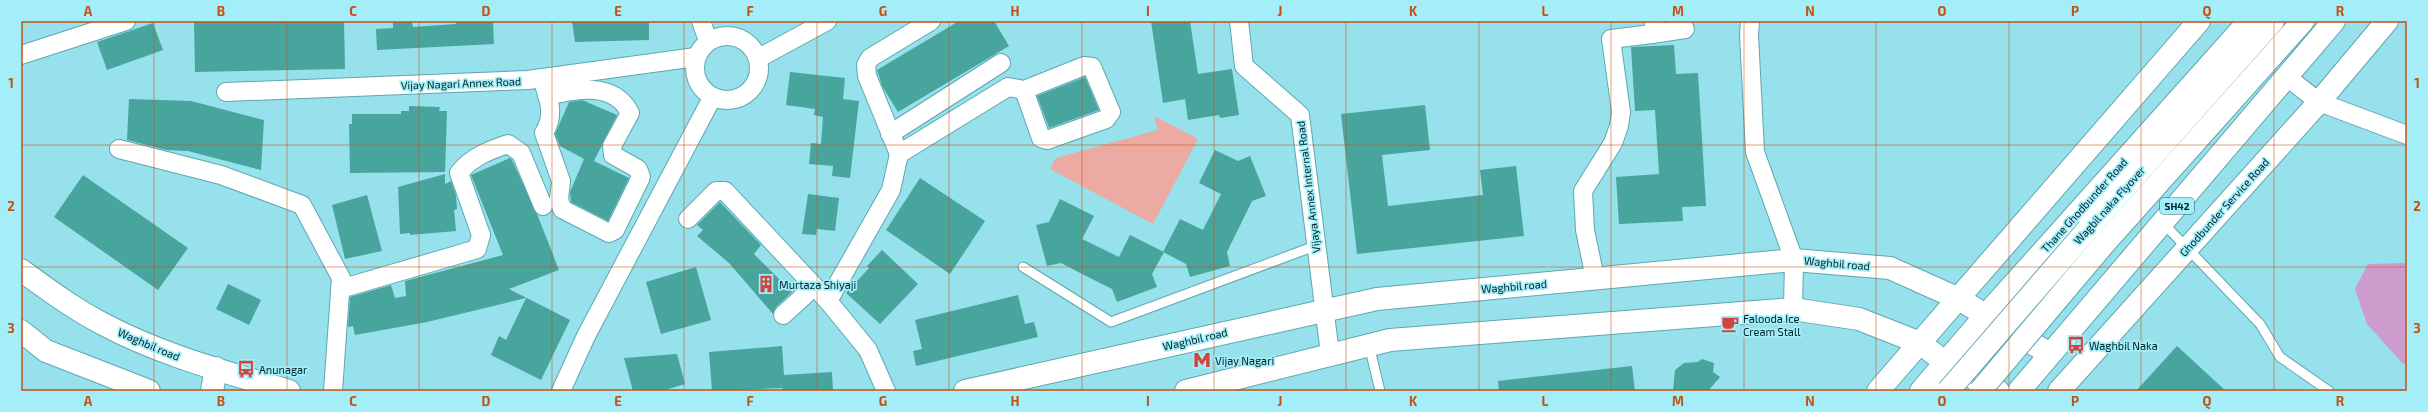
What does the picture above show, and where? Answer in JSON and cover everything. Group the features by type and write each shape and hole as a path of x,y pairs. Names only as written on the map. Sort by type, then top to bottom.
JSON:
{"main road":[{"path":"1878,391 2199,21"},
{"name":"Thane Ghodbunder Road","path":"1921,391 1987,314 2249,21"},
{"name":"Wagbil naka Flyover","path":"1948,391 2088,229 2273,21"},
{"name":"Wagbil naka Flyover","path":"1980,391 2103,245 2303,21"},
{"name":"SH42","path":"2019,391 2334,21"},
{"name":"Ghodbunder Service Road","path":"2059,391 2319,102 2386,21"},
{"name":"Waghbil road","path":"965,391 1377,299 1794,260 1890,268 1960,298 2050,354"},
{"name":"Waghbil road","path":"21,270 51,292 103,324 179,357 289,391"},
{"path":"1190,390 1369,344 1390,340 1793,309 1859,319 1920,344 1946,363 1998,391"},
{"path":"21,331 46,351 149,391"},
{"path":"212,391 216,368"}],"street":[{"path":"21,55 126,21"},
{"path":"701,21 708,41"},
{"path":"759,58 827,21"},
{"path":"832,307 891,190 899,154 867,76 866,65 870,58 930,21"},
{"name":"Vijaya Annex Internal Road","path":"1239,21 1244,66 1300,115 1323,311 1330,354"},
{"path":"1750,21 1749,35 1755,152 1794,260 1793,309"},
{"path":"1595,278 1585,230 1583,191 1613,143 1619,126 1621,112 1611,39 1653,27 1685,29"},
{"path":"728,35 747,42 759,58 759,79 747,95 728,101 712,98 696,79 696,57 708,41 728,35"},
{"name":"Vijay Nagari Annex Road","path":"226,92 542,78 696,57"},
{"path":"890,134 1001,63"},
{"path":"899,154 1008,87 1024,90 1084,66 1092,67 1111,112 1106,119 1047,140 1041,138 1024,90"},
{"path":"2287,77 2319,102 2407,135"},
{"path":"542,78 547,96 551,108 551,122 544,133 560,181 559,199 562,209 609,233 615,230 641,177 638,169 613,155 612,146 630,112 626,104 603,90 567,91 547,96"},
{"path":"562,391 586,336 712,98"},
{"path":"340,289 477,249 481,235 459,173 466,163 493,149 508,144 521,154 543,206"},
{"path":"119,149 221,175 302,205 340,278 333,391"},
{"path":"688,219 716,191 726,191 832,307 868,350 886,391"},
{"path":"773,260 820,307 832,307"},
{"path":"783,315 806,294"}],"lane":[{"path":"2163,223 2260,324 2280,357 2329,391"},
{"path":"1023,267 1111,322 1315,246"},
{"path":"1369,344 1380,391"}],"shaded area":[{"path":"1154,116 1198,139 1153,224 1050,169 1056,158 1158,130"},
{"path":"2407,263 2407,364 2403,364 2367,324 2355,289 2368,264"}],"building":[{"path":"194,21 344,21 345,69 195,72"},
{"path":"393,21 412,21 413,27 456,24 456,21 493,22 494,44 377,50 376,29 393,28"},
{"path":"572,21 649,21 649,40 575,42"},
{"path":"959,21 994,21 1009,46 898,112 882,86 877,70"},
{"path":"1151,21 1190,21 1198,74 1232,69 1239,115 1220,118 1219,115 1188,120 1185,99 1163,103"},
{"path":"153,23 163,50 107,70 97,42"},
{"path":"1674,45 1676,74 1698,73 1706,206 1682,207 1683,221 1619,224 1616,177 1659,174 1655,110 1635,111 1631,47"},
{"path":"790,72 845,78 843,99 859,101 850,178 832,176 833,166 809,164 811,143 821,144 823,117 814,115 815,109 786,105"},
{"path":"1085,77 1099,110 1049,128 1037,96"},
{"path":"129,99 191,101 264,120 261,170 188,151 166,150 127,140"},
{"path":"582,100 617,115 594,161 629,178 608,221 571,202 570,192 584,159 560,146 555,134 569,102"},
{"path":"1425,105 1430,150 1382,155 1388,206 1483,195 1480,170 1516,166 1524,236 1357,254 1341,114"},
{"path":"409,106 440,107 439,111 447,111 445,172 350,173 349,124 352,124 352,114 401,114 401,111 409,111"},
{"path":"1215,150 1238,161 1250,156 1266,196 1252,201 1227,252 1230,266 1190,277 1186,264 1163,252 1180,219 1203,230 1221,194 1199,183"},
{"path":"510,158 537,214 559,270 509,289 570,320 541,380 491,355 499,336 506,340 526,298 427,322 355,335 353,326 348,327 350,297 391,285 395,298 406,296 405,281 503,255 471,175"},
{"path":"445,174 445,184 451,181 456,195 457,209 454,210 456,231 410,235 410,233 400,234 398,187"},
{"path":"83,175 188,248 158,290 54,217"},
{"path":"920,178 985,221 950,274 886,230"},
{"path":"808,194 839,198 835,231 817,229 816,235 802,234"},
{"path":"367,195 382,251 345,259 332,205"},
{"path":"1060,199 1094,216 1082,239 1119,257 1130,235 1164,252 1152,274 1157,287 1117,302 1112,289 1061,263 1047,266 1036,225 1049,222"},
{"path":"720,202 761,245 754,254 792,292 776,307 773,314 729,263 697,236 703,230 697,225"},
{"path":"882,250 918,284 880,324 846,293 869,268 867,266"},
{"path":"696,267 711,320 661,334 646,282"},
{"path":"228,284 261,300 249,325 216,309"},
{"path":"1018,295 1025,324 1034,322 1038,337 916,366 913,351 922,349 915,320"},
{"path":"782,346 784,375 832,372 833,391 783,391 782,388 712,391 709,352"},
{"path":"2177,346 2226,391 2136,391"},
{"path":"677,354 685,384 662,391 633,391 624,358"},
{"path":"1702,359 1714,363 1713,372 1720,377 1708,391 1673,391 1675,370 1684,363 1698,362"},
{"path":"1632,366 1635,391 1499,391 1498,381"}],"place":[{"name":"Murtaza Shiyaji","path":"766,284"},
{"name":"Falooda Ice Cream Stall","path":"1730,324"},
{"name":"Waghbil Naka","path":"2076,345"},
{"name":"Vijay Nagari","path":"1202,360"},
{"name":"Anunagar","path":"246,369"}]}
